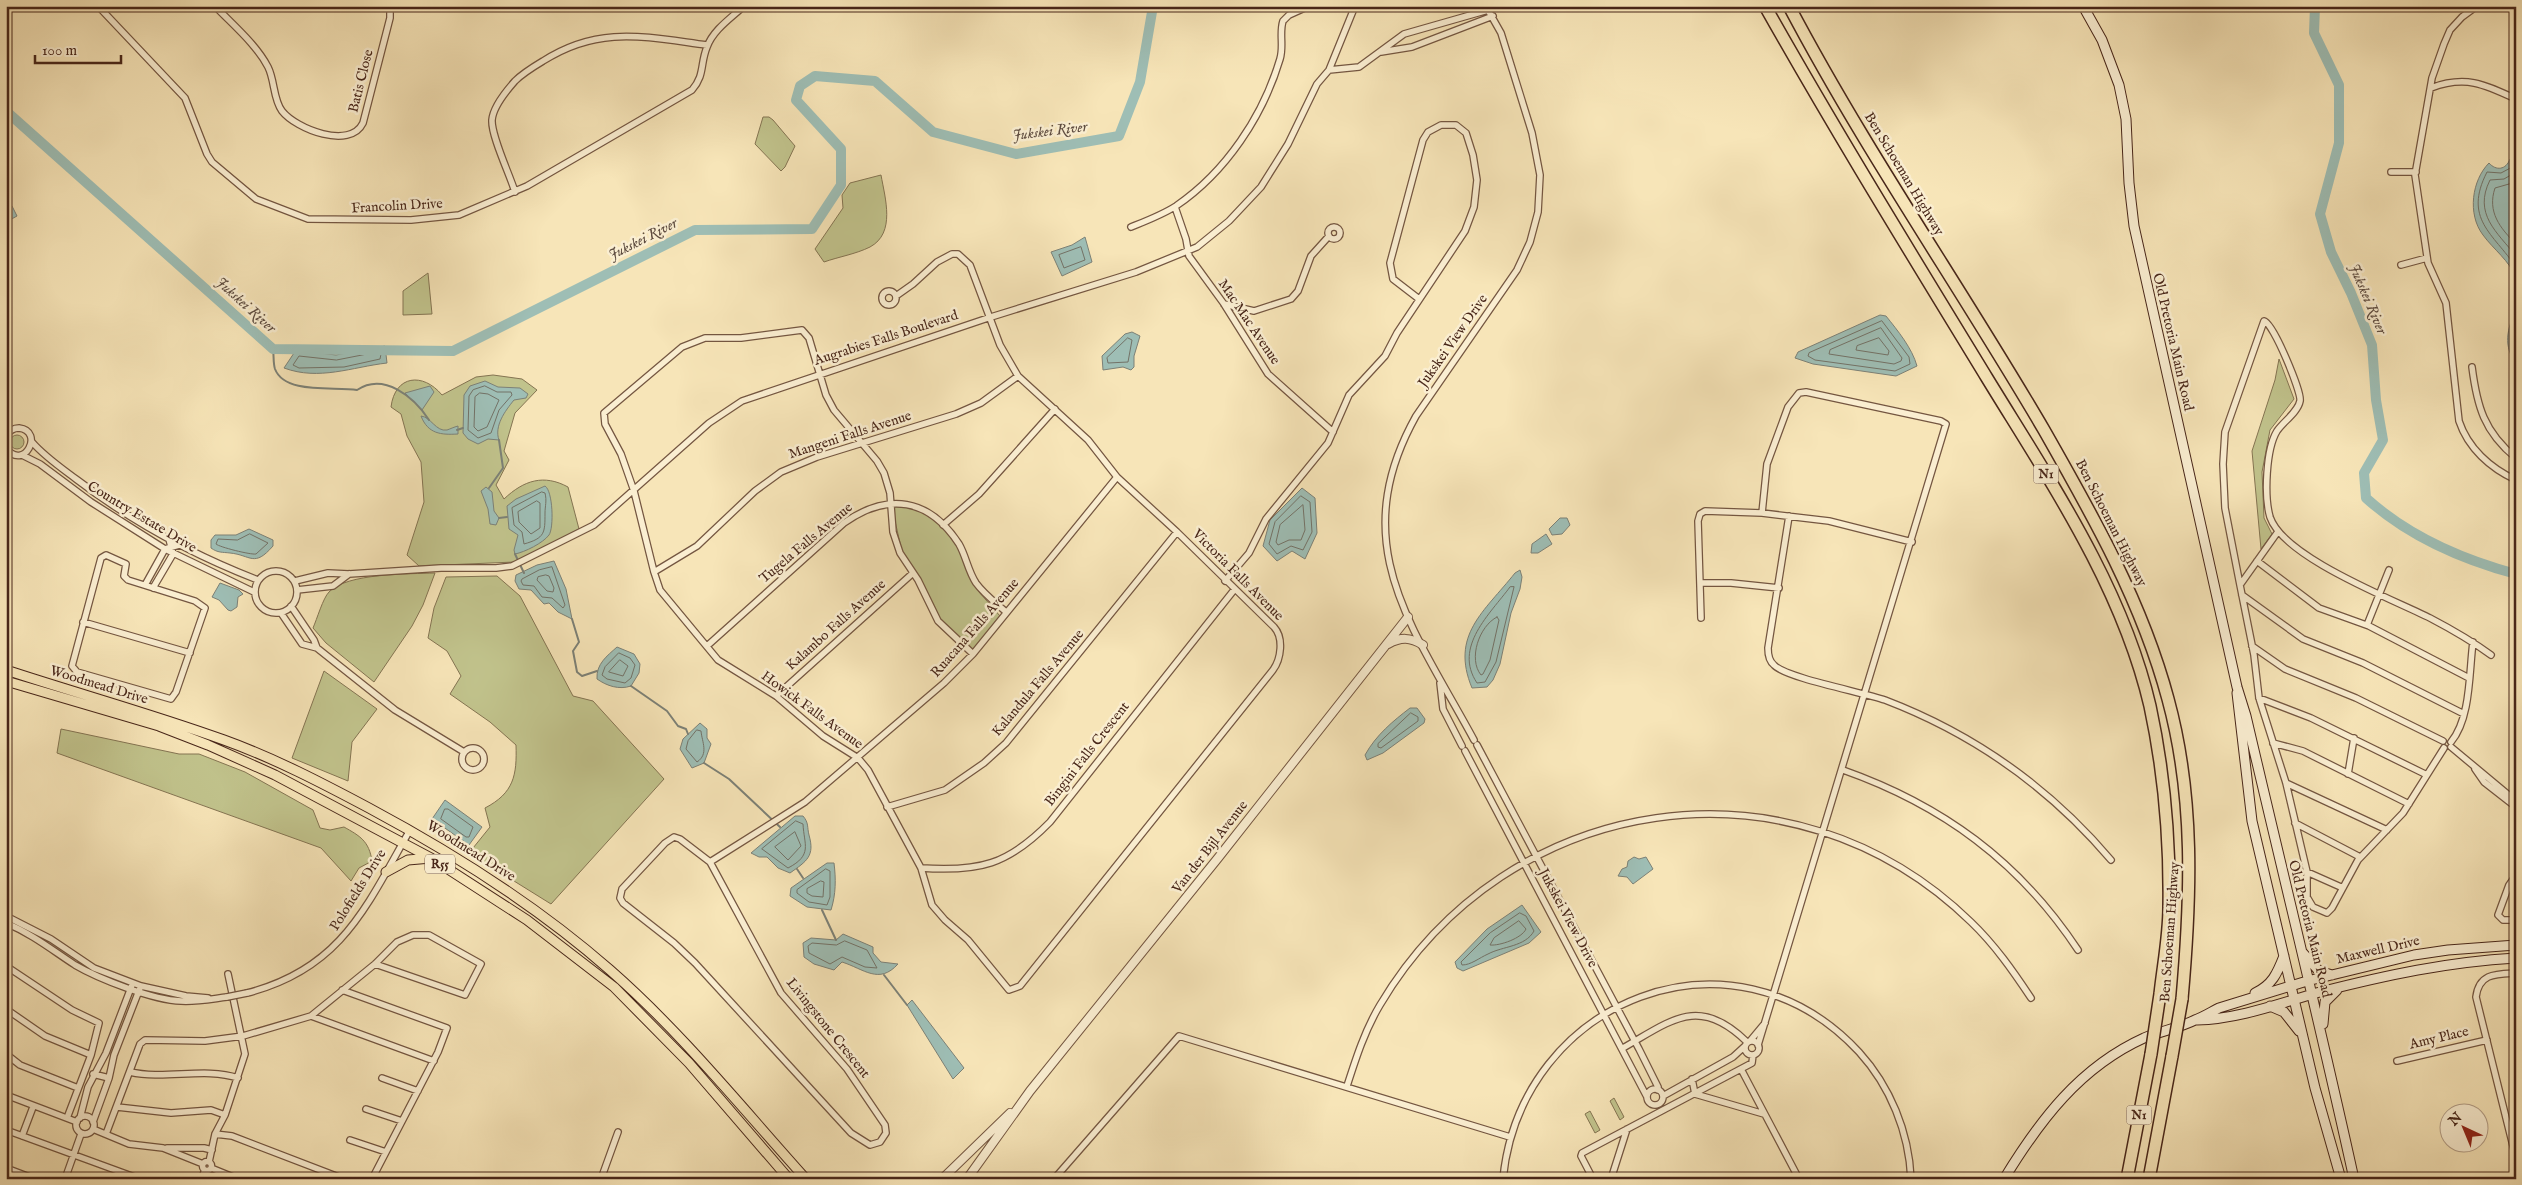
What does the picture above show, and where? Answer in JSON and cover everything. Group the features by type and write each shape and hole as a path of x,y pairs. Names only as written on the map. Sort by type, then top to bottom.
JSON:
{"highway":[{"name":"Ben Schoeman Highway","path":"1765,6 1943,306 2061,498 2088,546 2132,648 2149,705 2168,832 2169,910 2151,1054 2127,1178"},
{"name":"Ben Schoeman Highway","path":"1789,6 1902,202 2019,388 2079,492 2126,582 2150,642 2168,700 2186,794 2190,833 2188,934 2182,999 2149,1179"}],"main road":[{"name":"Old Pretoria Main Road","path":"2083,6 2102,40 2119,86 2126,119 2129,183 2134,226 2237,687 2246,716 2307,982 2312,994 2323,1039 2354,1179"},
{"name":"Woodmead Drive","path":"6,670 225,740 326,785 410,830 477,870 523,901 609,969 666,1023 806,1179"},
{"name":"Woodmead Drive","path":"6,681 160,726 208,745 275,775 431,858 527,920 614,988 689,1063 789,1179"},
{"name":"Old Pretoria Main Road","path":"2237,687 2238,717 2252,821 2303,1038 2341,1179"},
{"path":"386,872 408,860 431,858"},
{"name":"Maxwell Drive","path":"2195,1021 2219,1008 2333,975 2439,951 2516,945"},
{"path":"2300,947 2319,971 2333,975"},
{"path":"2235,1003 2269,985 2277,974 2284,956"},
{"name":"Maxwell Drive","path":"2004,1179 2043,1119 2083,1077 2126,1047 2164,1030 2195,1021 2218,1018 2443,964 2516,958"},
{"path":"2323,1039 2323,1008 2329,996 2341,987"},
{"path":"2270,1006 2288,1016 2303,1038"}],"street":[{"name":"Francolin Drive","path":"98,6 185,98 209,159 256,199 308,219 411,220 459,214 515,192 692,90 701,78 707,45 728,20 744,6"},
{"name":"Batis Close","path":"215,6 264,60 270,73 278,104 283,112 298,123 319,133 345,136 358,131 363,123 390,18 390,6"},
{"path":"1131,228 1175,207 1210,177 1242,138 1260,109 1276,73 1283,47 1283,21 1290,15 1309,6"},
{"name":"Augrabies Falls Boulevard","path":"295,582 323,574 512,566 594,525 724,411 742,401 766,391 990,317 1136,272 1187,252 1229,221 1262,187 1284,152 1317,84 1329,70 1355,6"},
{"path":"2477,6 2462,17 2450,30 2430,88 2416,172 2427,258 2446,304 2462,430 2476,451 2506,476 2516,480"},
{"path":"2506,6 2516,9"},
{"name":"Jukskei View Drive","path":"1423,28 1488,10 1493,16 1501,33 1532,133 1540,176 1538,212 1530,242 1517,270 1416,416 1395,459 1385,500 1385,541 1392,574 1408,617 1440,682 1475,742 1668,1108"},
{"path":"1381,52 1406,48 1493,16"},
{"path":"1329,70 1359,67 1381,52 1396,38 1423,28 1427,41"},
{"path":"515,192 492,120 506,93 526,71 562,49 584,40 618,36 642,36 707,45"},
{"path":"2430,88 2448,82 2473,81 2516,99"},
{"path":"1225,581 1243,561 1266,519 1323,450 1349,395 1385,356 1419,299 1458,244 1474,207 1477,180 1469,140 1462,129 1449,124 1433,128 1423,140 1390,263 1393,278 1419,299"},
{"path":"2391,172 2416,172"},
{"name":"Mac Mac Avenue","path":"1175,207 1186,239 1187,252 1224,304 1268,374 1333,432"},
{"path":"1224,304 1254,312 1291,299 1298,291 1310,256 1329,236"},
{"name":"Victoria Falls Avenue","path":"896,296 938,262 952,254 958,254 970,265 1000,345 1018,376 1088,440 1117,477 1277,630 1280,654 1276,666 1020,986"},
{"path":"2401,265 2427,258"},
{"path":"2473,642 2461,727 2447,744 2409,804 2387,830 2360,856 2332,908 2324,912 2309,903 2307,872 2286,783 2259,698 2252,646 2225,508 2223,464 2225,432 2264,321 2270,324 2278,337 2300,396 2298,407 2276,433 2268,467 2269,512 2277,533 2331,570 2473,642 2491,655"},
{"name":"Howick Falls Avenue","path":"819,374 809,338 802,330 741,338 705,338 682,347 609,407 604,415 605,424 621,454 634,491 660,590 707,646 729,668 776,696 822,736 858,758 868,770 921,868 927,895 937,912 968,940 1007,990 1020,986"},
{"path":"2472,367 2476,400 2482,415 2490,430 2504,448 2516,458"},
{"path":"819,374 834,410 877,461 884,473 890,494 893,532 900,553 913,573 938,621 973,654"},
{"name":"Mangeni Falls Avenue","path":"654,572 697,546 755,490 781,472 804,461 966,410 981,403 1018,376"},
{"path":"1647,1097 1651,1091 1661,1094 1733,1057 1758,1052 1758,1045 1843,770 1946,424 1941,421 1815,393 1799,393 1788,407 1767,464 1762,513"},
{"path":"943,525 986,487 1055,409"},
{"path":"6,424 14,429 6,436"},
{"name":"Country Estate Drive","path":"14,429 25,430 30,435 32,442 90,490 169,540 258,580"},
{"path":"22,454 29,450 32,442"},
{"name":"Country Estate Drive","path":"6,448 13,454 22,454 40,464 91,502 170,551 254,592"},
{"name":"Ruacana Falls Avenue","path":"710,862 805,802 944,683 973,654 1117,477"},
{"name":"Tugela Falls Avenue","path":"707,646 844,523 863,510 890,503 904,503 918,508 943,525 960,546 976,583 1006,612"},
{"path":"1701,618 1698,521 1700,514 1705,511 1762,513 1844,524 1912,542"},
{"path":"1789,516 1768,648 1769,660 1773,665 1791,674 1866,693 1916,713 1964,737 2001,759 2060,806 2111,860"},
{"name":"Kalandula Falls Avenue","path":"887,807 945,790 984,763 1006,743 1176,532"},
{"path":"2240,585 2277,533"},
{"path":"153,588 170,551 169,540"},
{"path":"145,585 170,551 179,545"},
{"path":"108,554 125,563 125,578 145,585 204,606 204,613 176,692 168,700 75,670 72,664 102,556 108,554"},
{"path":"2257,561 2319,608 2367,625 2468,678"},
{"path":"273,570 289,575 295,582 297,590 291,606 275,613 263,609 255,598 254,592 258,580 273,570"},
{"path":"2367,625 2389,570"},
{"name":"Kalambo Falls Avenue","path":"776,696 913,573"},
{"name":"Augrabies Falls Boulevard","path":"297,590 333,586 349,574"},
{"path":"1700,583 1779,588"},
{"name":"Bingini Falls Crescent","path":"921,868 973,869 990,865 1032,840 1050,822 1234,590"},
{"path":"2242,595 2303,639 2363,663 2464,714"},
{"path":"291,606 314,640 317,648"},
{"path":"281,612 300,643 317,648 395,710 464,752"},
{"name":"Van der Bijl Avenue","path":"966,1179 1030,1091 1218,858 1408,617"},
{"path":"83,622 190,653"},
{"path":"1387,644 1403,638 1414,640 1423,645"},
{"path":"2252,646 2293,673 2358,699 2447,744 2487,780 2505,800 2516,807"},
{"name":"Jukskei View Drive","path":"1440,682 1441,699 1449,722 1650,1103 1653,1105"},
{"path":"2259,698 2354,738 2427,775"},
{"path":"1449,722 1461,716"},
{"path":"2348,774 2354,738"},
{"path":"2273,743 2303,751 2409,804"},
{"path":"1469,759 1480,752"},
{"path":"1843,770 1911,797 1970,835 2021,879 2050,912 2078,950"},
{"path":"2487,780 2510,794 2516,801"},
{"path":"2286,783 2387,830"},
{"path":"1347,1086 1367,1030 1379,1006 1403,970 1449,918 1468,901 1523,862 1557,844 1613,826 1671,816 1746,816 1772,819 1823,832 1889,860 1942,896 1988,939 2031,998"},
{"path":"2295,823 2360,856"},
{"name":"Polofields Drive","path":"6,923 40,940 77,966 178,1001 210,999 247,993 292,977 332,950 351,928 410,830"},
{"name":"Livingstone Crescent","path":"674,837 680,839 710,862 781,993 847,1069 885,1124 886,1133 880,1142 870,1145 852,1133 695,963 620,898 622,889 665,843 674,837"},
{"path":"2307,872 2343,888"},
{"path":"2516,875 2509,885 2498,915 2503,920 2516,920"},
{"name":"Polofields Drive","path":"6,916 43,934 94,968 132,986"},
{"path":"106,1134 140,1044 145,1040 205,1041 243,1036 311,1016 375,964 397,942 413,935 429,935 481,964 465,995 375,964"},
{"path":"6,966 72,1010 98,1022 99,1026 91,1055 67,1118"},
{"path":"2516,973 2492,974 2481,981 2476,997 2516,1158"},
{"path":"201,1179 212,1150 215,1134 225,1114 245,1054 243,1036 228,974"},
{"path":"82,1134 76,1127 83,1101 93,1074 106,1053 132,986"},
{"path":"1503,1179 1510,1137 1524,1098 1541,1070 1562,1046 1604,1013 1616,1007 1647,994 1691,986 1737,987 1774,995 1824,1021 1845,1038 1871,1067 1889,1097 1901,1123 1909,1156 1911,1179"},
{"path":"93,1129 93,1122 109,1078 114,1055 140,988"},
{"path":"342,990 447,1028 445,1040 372,1179"},
{"path":"6,1010 44,1036 91,1055"},
{"path":"1593,1179 1581,1156 1582,1153 1752,1063 1747,1043 1721,1020 1695,1015 1679,1018 1622,1048"},
{"path":"311,1016 434,1061"},
{"path":"1733,1057 1766,1022"},
{"path":"1054,1179 1180,1036 1510,1137"},
{"name":"Amy Place","path":"2397,1061 2487,1040"},
{"path":"1747,1043 1755,1042 1758,1045"},
{"path":"106,1053 114,1055"},
{"path":"6,1054 20,1064 78,1088"},
{"path":"1741,1069 1799,1179"},
{"path":"130,1072 158,1076 226,1074 238,1078"},
{"path":"93,1074 109,1078"},
{"path":"382,1078 418,1090"},
{"path":"1692,1078 1695,1094"},
{"name":"Van der Bijl Avenue","path":"942,1179 980,1144 1030,1091"},
{"path":"1658,1114 1653,1105 1658,1105 1661,1094"},
{"path":"1695,1094 1764,1114"},
{"path":"6,1095 67,1118 79,1120 89,1118 93,1122"},
{"path":"22,1136 33,1106"},
{"path":"117,1107 171,1113 212,1110 225,1114"},
{"path":"366,1109 402,1122"},
{"path":"82,1134 87,1134 93,1129"},
{"path":"93,1129 129,1144 163,1148 204,1148 212,1150"},
{"path":"1611,1179 1627,1129"},
{"path":"6,1130 140,1179"},
{"path":"601,1179 618,1132"},
{"path":"66,1179 82,1134"},
{"path":"215,1134 232,1136 344,1179"},
{"path":"350,1140 386,1152"},
{"path":"163,1148 238,1179"},
{"path":"6,1168 36,1179"}],"green space":[{"path":"763,117 769,117 773,120 795,146 785,167 781,171 755,144"},
{"path":"881,175 887,214 883,233 878,241 859,252 824,262 815,249 843,208 842,195 850,183"},
{"path":"428,273 432,314 403,315 403,291"},
{"path":"2279,359 2294,399 2270,430 2262,472 2264,518 2272,534 2261,549 2252,451 2275,380"},
{"path":"493,375 522,379 537,390 515,413 504,451 509,460 496,485 504,499 519,487 534,481 551,481 568,487 579,529 515,562 419,566 407,555 424,502 421,462 407,436 401,414 391,407 394,396 398,388 411,380 427,383 442,395 476,377"},
{"path":"14,435 20,435 24,442 20,449 14,449 10,445 10,439"},
{"path":"891,503 918,508 936,520 955,541 967,561 979,592 1000,616 973,650 943,626 912,566 902,552"},
{"path":"435,573 423,605 412,626 374,682 326,643 313,628 327,595 337,586 363,578 395,574"},
{"path":"497,576 520,596 573,696 593,701 664,779 551,904 469,853 490,827 485,808 502,796 512,782 516,765 516,745 490,722 450,694 461,676 447,651 428,638 434,608 446,577"},
{"path":"324,671 377,709 352,742 348,781 292,758"},
{"path":"61,729 179,754 199,754 245,772 313,810 320,828 330,830 344,827 355,833 366,844 372,861 359,868 351,881 321,848 57,753"},
{"path":"1614,1098 1624,1117 1620,1120 1610,1101"},
{"path":"1590,1111 1600,1130 1595,1133 1585,1114"}],"water":[{"path":"2510,159 2516,160 2516,278 2506,261 2478,227 2473,207 2475,188 2483,170 2489,163 2492,166 2501,168"},
{"path":"6,204 12,206 17,216 8,221"},
{"path":"1085,237 1092,262 1062,276 1051,252 1072,245"},
{"path":"2516,310 2516,363 2509,350 2508,337 2510,324"},
{"path":"1880,315 1886,316 1900,334 1912,353 1917,366 1896,376 1813,364 1795,358 1798,352"},
{"path":"1132,332 1140,336 1134,356 1134,367 1131,370 1123,367 1103,370 1102,356 1125,334"},
{"path":"385,346 387,363 323,373 297,372 284,368 296,350 336,355"},
{"path":"485,381 498,387 520,388 528,394 526,398 514,400 504,414 498,429 499,440 488,439 478,444 468,439 463,433 464,395 470,386"},
{"path":"430,386 434,392 422,410 405,393"},
{"path":"421,416 443,430 458,426 458,434 446,434 431,430 427,427"},
{"path":"545,486 550,495 552,510 551,531 543,541 534,547 515,554 514,550 518,535 509,529 507,506 516,499"},
{"path":"486,487 492,492 494,511 499,518 496,525 490,524 488,509 481,491"},
{"path":"1302,488 1315,498 1317,533 1305,559 1292,551 1277,561 1263,546 1270,520"},
{"path":"1560,518 1567,518 1570,525 1562,534 1552,535 1549,529"},
{"path":"249,529 273,540 273,546 261,557 252,558 218,552 211,548 211,540 215,535 236,535"},
{"path":"1546,534 1552,544 1538,553 1531,553 1532,544"},
{"path":"554,561 566,589 572,619 558,612 549,603 544,604 531,590 519,589 515,581 516,575 537,565"},
{"path":"1520,570 1522,577 1520,589 1511,613 1500,664 1493,680 1487,687 1472,688 1466,669 1465,653 1468,639 1482,613 1515,573"},
{"path":"220,583 239,590 243,594 238,597 237,607 231,611 219,600 212,597"},
{"path":"617,647 634,654 640,664 639,673 631,686 613,687 597,679 600,665"},
{"path":"1410,708 1417,708 1425,719 1424,723 1383,753 1367,760 1365,755 1374,741 1391,723"},
{"path":"700,723 707,729 707,738 711,744 704,763 692,768 680,749 683,739"},
{"path":"445,800 482,827 469,845 432,819"},
{"path":"795,816 803,816 805,818 811,842 810,853 801,865 790,873 778,868 767,857 759,857 751,853"},
{"path":"1634,857 1639,859 1646,857 1653,869 1633,884 1627,877 1618,876 1622,869 1627,867 1628,861"},
{"path":"827,863 834,863 835,869 835,892 831,910 807,907 790,896 791,888"},
{"path":"1522,905 1541,932 1529,943 1463,971 1457,968 1455,962 1487,929"},
{"path":"843,934 873,947 873,953 881,962 898,964 884,974 871,974 842,962 834,970 814,964 804,957 803,943 811,938 836,940"},
{"path":"912,1000 964,1068 953,1079 907,1005"}],"waterway":[{"name":"Jukskei River","path":"6,111 273,349 453,351 695,230 812,229 841,185 841,149 796,100 800,86 815,76 875,81 933,132 1016,154 1119,136 1140,82 1153,6"},
{"name":"Jukskei River","path":"2315,6 2314,33 2339,85 2339,143 2320,214 2331,252 2351,293 2372,345 2376,400 2383,440 2364,473 2366,498 2399,524 2436,545 2475,561 2516,574"},
{"path":"273,349 275,369 280,377 289,383 312,388 357,390 367,385 378,384 388,386 407,396 423,411 429,420"},
{"path":"457,430 463,428"},
{"path":"489,488 503,468 499,440"},
{"path":"499,518 507,517"},
{"path":"515,554 524,573"},
{"path":"572,619 579,642 573,651 577,672 582,676 597,671"},
{"path":"631,686 667,711 678,726 686,729 688,734"},
{"path":"704,763 729,779 780,827"},
{"path":"797,869 803,878"},
{"path":"822,910 836,940"},
{"path":"884,975 907,1005"}]}
